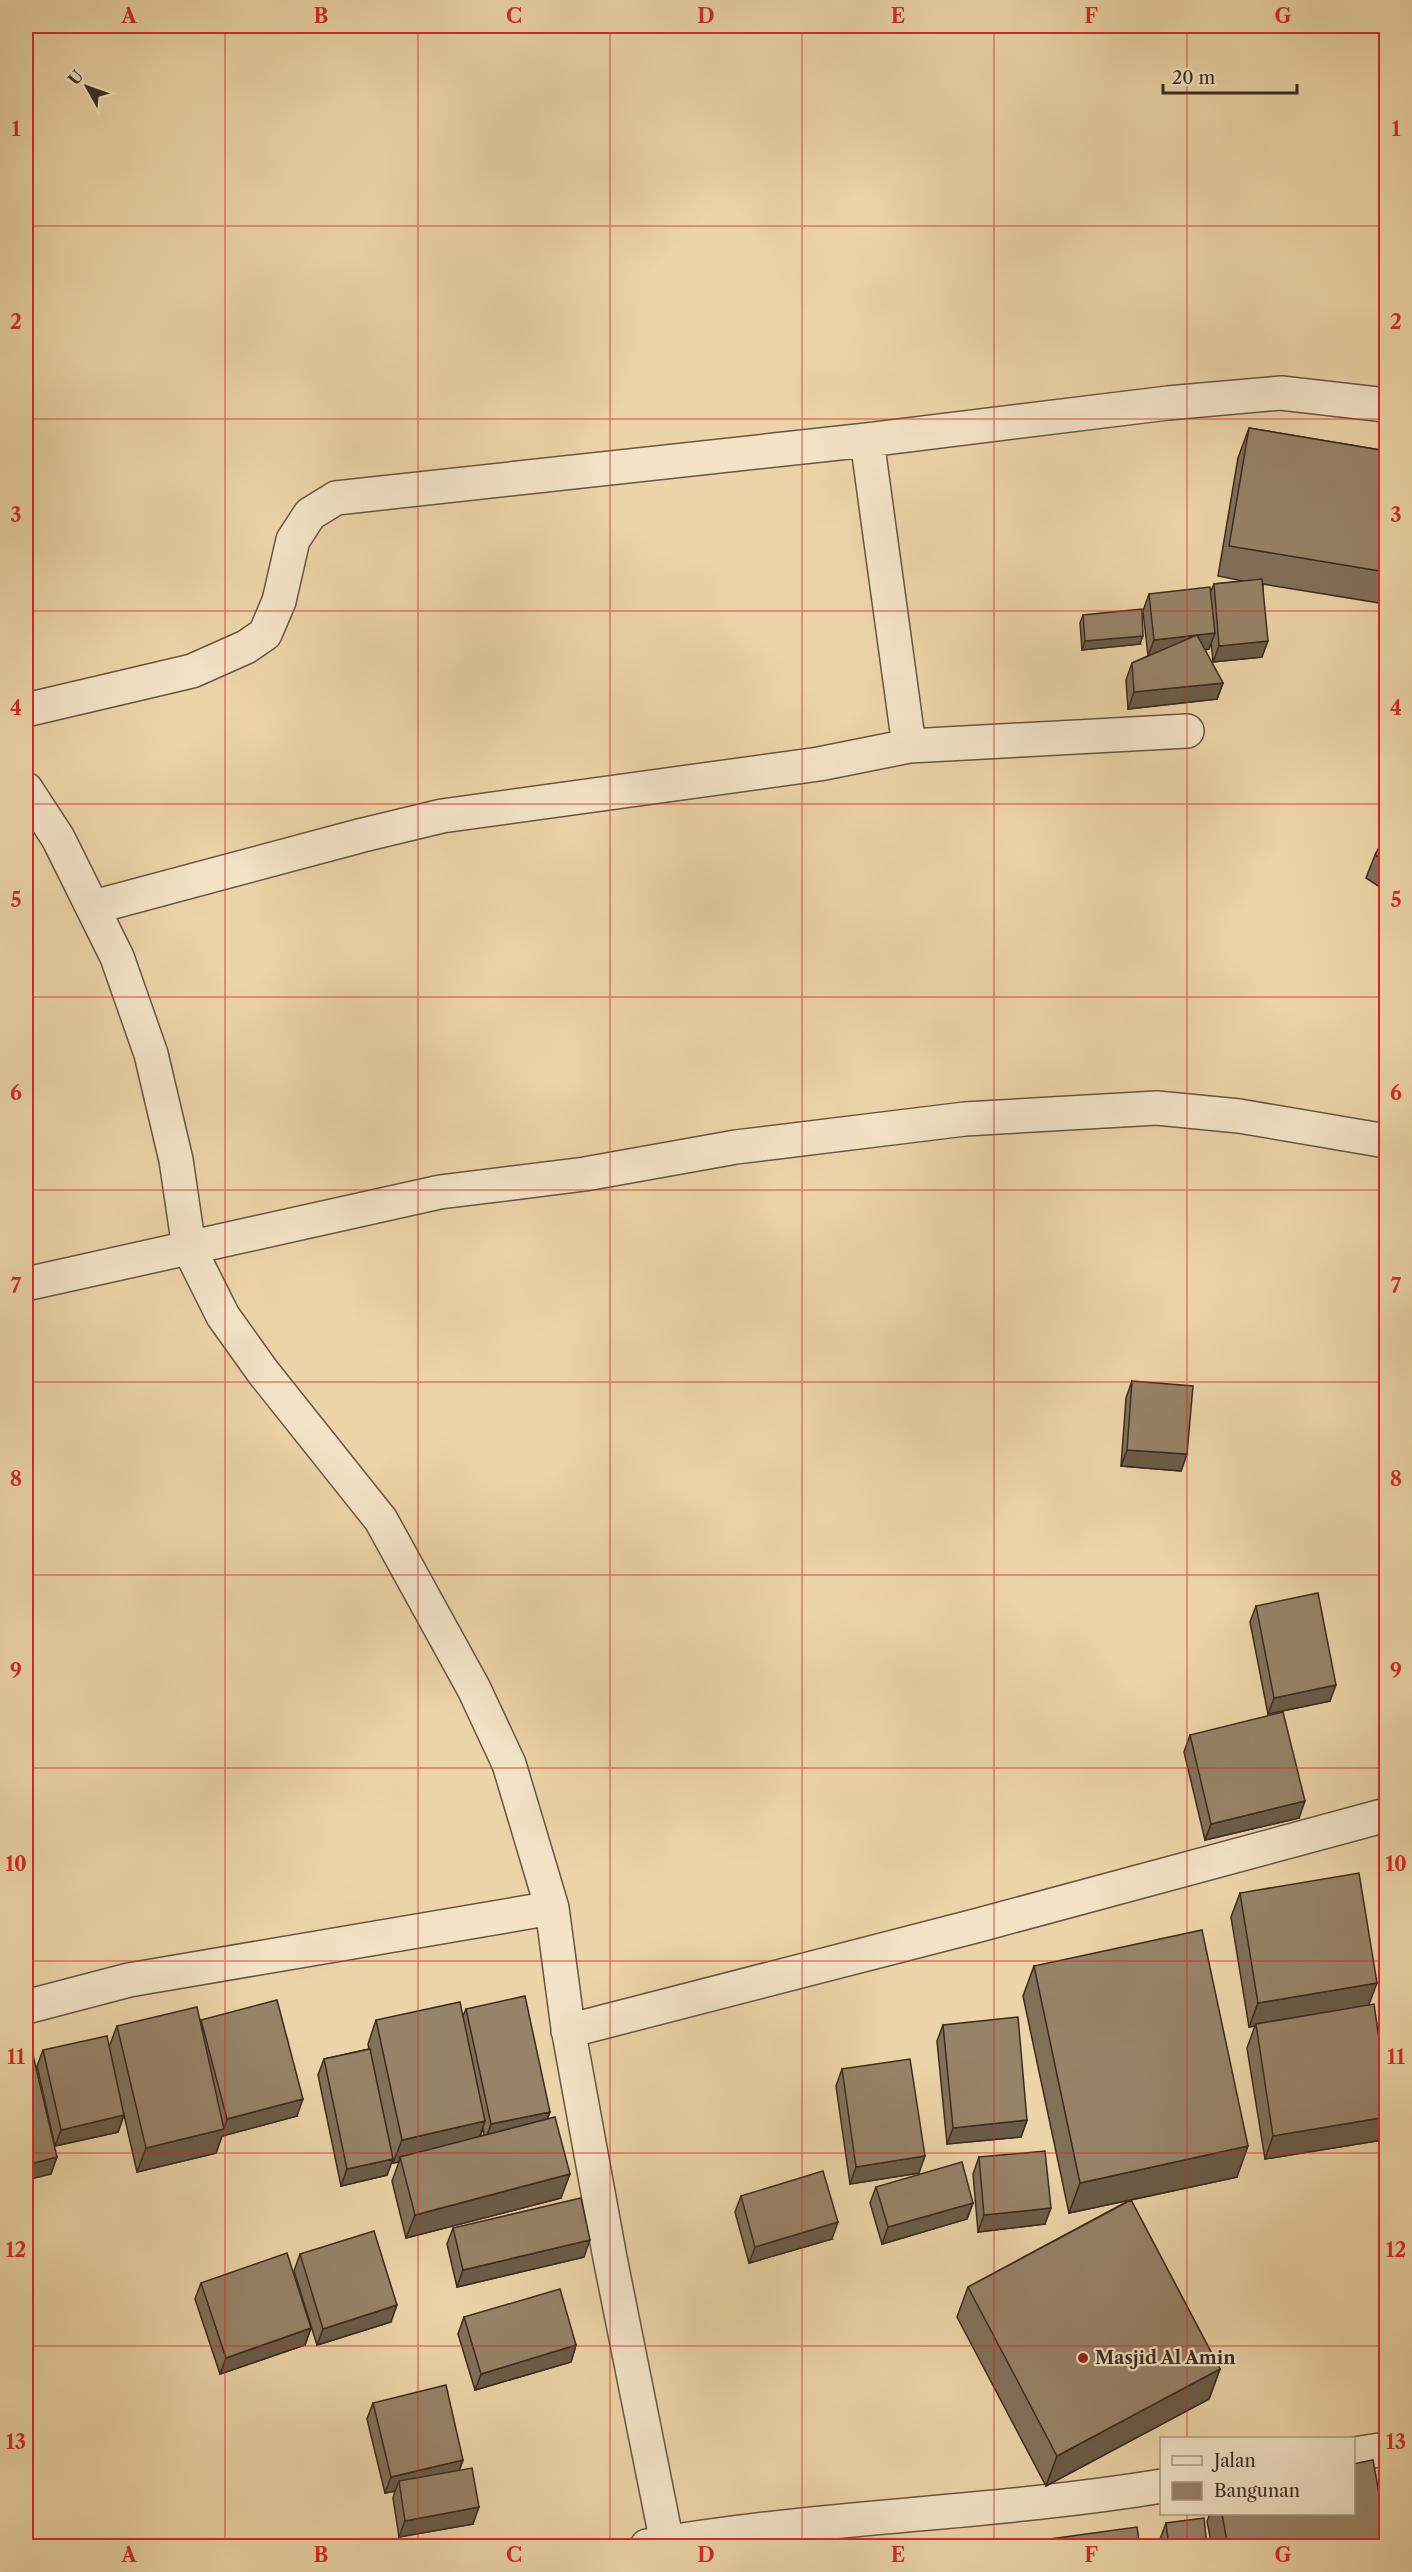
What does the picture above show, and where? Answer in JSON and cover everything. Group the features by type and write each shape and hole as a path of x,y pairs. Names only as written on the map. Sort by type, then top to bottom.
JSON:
{"street":[{"path":"26,711 192,671 246,647 265,634 279,601 293,540 310,514 336,498 867,440 1168,403 1281,393 1386,405"},
{"path":"867,440 909,746"},
{"path":"94,907 442,816 819,764 909,746 1186,731"},
{"path":"26,789 58,838 117,957 151,1054 176,1160 189,1248 223,1316 263,1372 381,1520 474,1689 509,1764 552,1908 568,2031 610,2258 657,2545 760,2539 1083,2499 1160,2486"},
{"path":"26,1284 440,1192 585,1173 736,1147 965,1119 1157,1108 1239,1116 1386,1141"},
{"path":"568,2031 979,1926 1386,1815"},
{"path":"26,2007 129,1980 552,1908"},
{"path":"1355,2454 1386,2449"}],"building":[{"path":"1249,428 1386,451 1386,572 1229,546"},
{"path":"1262,579 1268,641 1219,646 1214,584"},
{"path":"1210,587 1215,633 1154,640 1149,594"},
{"path":"1142,609 1143,636 1085,641 1083,615"},
{"path":"1197,635 1223,683 1134,692 1132,663"},
{"path":"1386,835 1386,862 1375,855"},
{"path":"1132,1381 1193,1386 1187,1454 1127,1450"},
{"path":"1318,1593 1336,1685 1274,1698 1256,1606"},
{"path":"1283,1712 1305,1801 1211,1824 1190,1735"},
{"path":"1359,1873 1377,1983 1258,2003 1240,1893"},
{"path":"1202,1930 1248,2146 1080,2183 1034,1966"},
{"path":"525,1996 550,2112 491,2124 466,2009"},
{"path":"277,2000 303,2099 227,2119 201,2020"},
{"path":"460,2002 485,2121 402,2140 376,2020"},
{"path":"1374,2004 1386,2087 1386,2117 1273,2136 1256,2024"},
{"path":"197,2007 224,2129 146,2148 117,2026"},
{"path":"1018,2017 1027,2120 953,2128 943,2025"},
{"path":"107,2036 124,2115 61,2130 43,2050"},
{"path":"370,2049 393,2159 347,2169 324,2059"},
{"path":"32,2051 57,2157 26,2165 26,2053"},
{"path":"910,2059 925,2156 856,2167 842,2069"},
{"path":"555,2117 570,2174 415,2215 400,2157"},
{"path":"1045,2151 1051,2208 984,2215 979,2157"},
{"path":"962,2162 973,2203 888,2227 876,2187"},
{"path":"823,2171 838,2222 755,2247 741,2196"},
{"path":"581,2198 590,2240 463,2270 453,2228"},
{"name":"Masjid Al Amin","path":"1131,2200 1220,2369 1057,2456 968,2287"},
{"path":"374,2231 397,2305 323,2329 300,2254"},
{"path":"287,2253 311,2328 226,2358 201,2283"},
{"path":"560,2289 576,2345 481,2374 464,2317"},
{"path":"446,2385 463,2460 391,2477 373,2403"},
{"path":"1373,2460 1386,2532 1386,2547 1228,2547 1222,2515 1355,2515 1355,2464"},
{"path":"472,2468 479,2507 405,2521 399,2481"},
{"path":"1204,2518 1207,2547 1169,2547 1166,2523"},
{"path":"1137,2527 1140,2547 1044,2547 1043,2540"}],"place":[{"name":"Masjid Al Amin","path":"1083,2358"}]}
